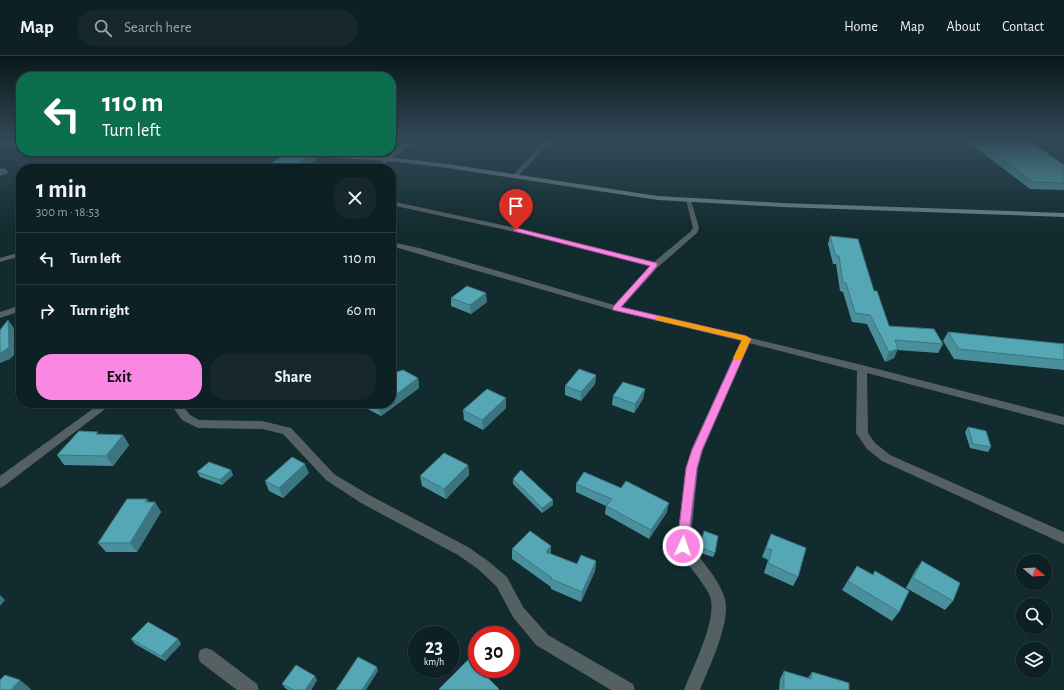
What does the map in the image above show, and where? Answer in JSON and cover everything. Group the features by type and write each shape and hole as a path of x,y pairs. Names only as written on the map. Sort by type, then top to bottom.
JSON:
{"street":[{"path":"476,171 633,195 688,200 782,205 1064,215"},
{"path":"516,176 521,171"},
{"path":"616,308 655,265 693,233 696,228 688,200"},
{"path":"396,204 530,233 655,265"},
{"path":"396,245 616,308 862,368 1064,421"},
{"path":"0,260 16,255"},
{"path":"0,315 16,310"},
{"path":"692,690 718,617 719,603 713,589 683,546 692,468 697,450 746,339"},
{"path":"862,368 862,433 870,446 886,458 1064,538"},
{"path":"0,483 101,408"},
{"path":"178,408 183,415 191,421 202,425 256,425 279,428 287,431 330,476 365,499 463,551 483,565 502,582 518,612 542,640 627,690"},
{"path":"206,656 252,690"}],"building":[{"path":"1018,171 1064,171 1064,183 1033,182"},
{"path":"830,236 858,239 874,291 877,291 889,326 934,329 943,344 895,340 898,349 889,352 870,315 855,313 846,283 843,283 839,256 836,256"},
{"path":"467,286 486,293 470,305 451,298"},
{"path":"8,320 9,347 0,353 0,330"},
{"path":"948,332 1064,344 1064,360 959,349"},
{"path":"579,369 596,375 581,392 565,386"},
{"path":"403,370 418,378 396,394 396,372"},
{"path":"623,382 645,389 635,404 613,396"},
{"path":"487,389 506,398 482,420 463,410"},
{"path":"968,427 986,431 991,447 973,444"},
{"path":"79,431 98,432 96,434 123,435 106,456 57,455"},
{"path":"444,453 468,465 444,489 420,476"},
{"path":"292,457 305,464 279,488 265,481"},
{"path":"209,462 231,470 220,480 197,472"},
{"path":"521,470 553,500 542,508 513,479"},
{"path":"584,472 621,488 626,481 669,503 651,530 606,506 612,499 576,484"},
{"path":"127,499 147,499 145,502 155,502 130,543 98,543"},
{"path":"530,531 551,546 546,552 577,564 581,555 596,561 582,592 551,579 552,578 512,549"},
{"path":"704,531 718,536 715,553 700,547"},
{"path":"771,534 806,548 798,577 768,563 772,550 766,548"},
{"path":"922,561 960,583 953,601 913,578"},
{"path":"857,566 873,575 875,571 909,591 899,612 848,581"},
{"path":"148,622 178,639 161,656 131,639"},
{"path":"358,657 377,667 362,690 336,690"},
{"path":"468,660 468,678 488,678 499,689 440,690 439,689 450,678 460,678 460,668"},
{"path":"296,665 315,676 305,690 294,690 282,684"},
{"path":"784,671 811,679 812,672 849,683 849,690 784,690"},
{"path":"5,675 20,680 11,690 0,690 0,680"}],"slow traffic":[{"path":"659,318 746,339 738,358"}],"route":[{"path":"516,230 655,265 616,308 746,339 697,450 692,468 683,546"}]}
